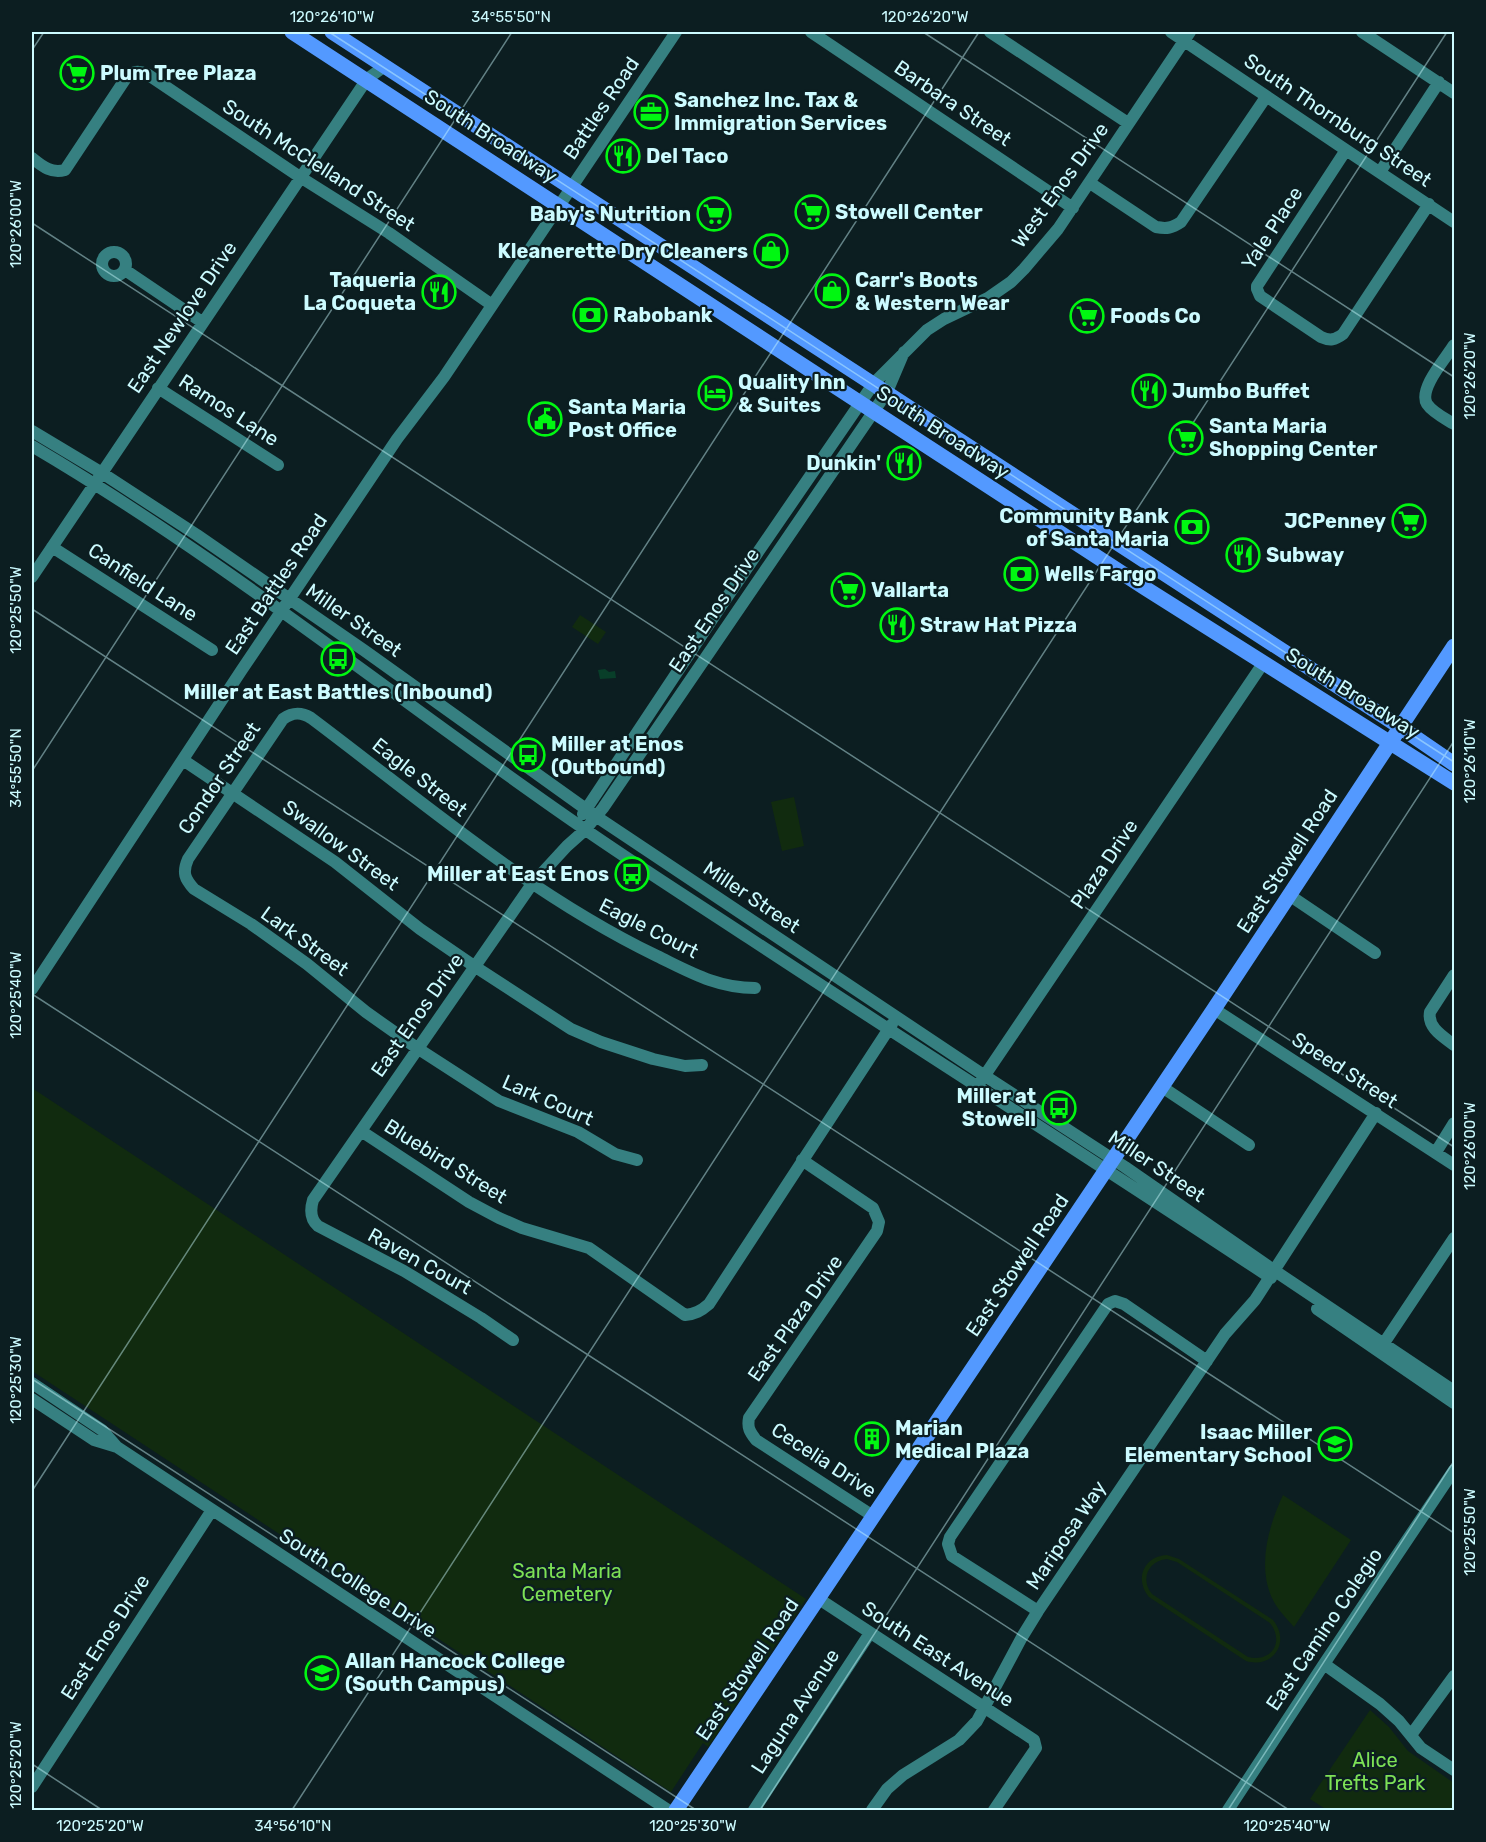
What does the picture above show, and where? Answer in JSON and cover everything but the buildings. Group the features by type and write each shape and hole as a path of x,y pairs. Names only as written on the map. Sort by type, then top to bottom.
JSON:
{"main road":[{"name":"South Broadway","path":"292,32 867,408 1455,783"},
{"name":"South Broadway","path":"332,32 1455,764"},
{"name":"East Stowell Road","path":"676,1810 1455,646"}],"street":[{"name":"Battles Road","path":"558,205 673,32"},
{"name":"Barbara Street","path":"811,32 1073,208"},
{"path":"990,32 1128,123"},
{"name":"South Thornburg Street","path":"1171,32 1187,36 1266,97 1455,222"},
{"path":"1362,32 1455,93"},
{"name":"West Enos Drive","path":"881,388 904,352 927,330 944,319 988,298 1011,282 1058,229 1187,36"},
{"name":"East Newlove Drive","path":"32,577 366,79 371,57"},
{"name":"East Newlove Drive","path":"366,79 385,66"},
{"name":"South McClelland Street","path":"32,158 50,170 56,172 64,170 126,78 132,72 140,71 389,233 492,305"},
{"path":"1380,172 1439,82"},
{"path":"1090,183 1156,227 1165,229 1174,227 1180,222 1266,97"},
{"name":"Yale Place","path":"1346,150 1257,286 1260,296 1321,337 1327,340 1336,339 1343,334 1429,204"},
{"name":"East Battles Road","path":"32,989 397,439 444,377 558,205"},
{"path":"125,270 202,322"},
{"path":"1455,345 1426,388 1425,397 1428,406 1455,424"},
{"name":"Ramos Lane","path":"158,388 278,465"},
{"name":"East Enos Drive","path":"581,827 585,809 721,606 881,388"},
{"name":"East Enos Drive","path":"311,1214 313,1200 532,884 581,827 597,817 867,408"},
{"name":"Miller Street","path":"32,431 581,827 977,1088 1110,1164"},
{"name":"Miller Street","path":"32,446 98,478 291,599 585,809 985,1076 1110,1164 1382,1348 1455,1403"},
{"name":"Canfield Lane","path":"52,547 212,650"},
{"name":"Plaza Drive","path":"977,1088 1264,662"},
{"name":"Eagle Street","path":"283,719 294,713 303,713 311,718 466,838 532,884"},
{"name":"Condor Street","path":"188,860 283,719"},
{"name":"Swallow Street","path":"183,760 336,862 420,929 563,1024 601,1042 674,1064 702,1065"},
{"name":"Lark Street","path":"188,860 184,877 194,889 251,924 308,964 366,1012 417,1048"},
{"name":"Eagle Court","path":"532,884 625,940 696,974 737,988 755,988"},
{"path":"1289,895 1374,953"},
{"path":"1455,975 1430,1012 1428,1019 1435,1029 1455,1045"},
{"name":"Speed Street","path":"1214,1009 1455,1165"},
{"path":"802,1160 897,1016"},
{"name":"Lark Court","path":"417,1048 499,1101 578,1132 615,1154 637,1160"},
{"path":"1162,1087 1249,1144"},
{"name":"Mariposa Way","path":"872,1810 887,1789 903,1775 959,1740 977,1721 1038,1611 1225,1334 1256,1300 1376,1113"},
{"path":"1436,1152 1455,1123"},
{"name":"Bluebird Street","path":"361,1131 469,1202 499,1218 522,1228 589,1248 685,1315 701,1310 709,1304 802,1160"},
{"name":"East Plaza Drive","path":"753,1436 748,1425 749,1418 873,1240 879,1222 873,1208 802,1160"},
{"name":"Raven Court","path":"311,1214 318,1226 404,1271 513,1340"},
{"path":"1382,1348 1455,1238"},
{"path":"1038,1611 952,1556 948,1544 956,1527 1108,1304 1114,1301 1124,1304 1207,1360"},
{"name":"Miller Street","path":"1382,1348 1455,1391"},
{"name":"South College Drive","path":"32,1383 102,1430 117,1447 668,1810"},
{"name":"South College Drive","path":"32,1399 94,1440 117,1447"},
{"name":"Cecelia Drive","path":"753,1436 873,1516"},
{"name":"East Camino Colegio","path":"1228,1810 1455,1470"},
{"name":"East Enos Drive","path":"32,1787 212,1510"},
{"name":"South East Avenue","path":"819,1599 1035,1742 1036,1748 994,1810"},
{"name":"Laguna Avenue","path":"754,1810 870,1633"},
{"path":"1324,1664 1380,1704 1399,1721 1421,1748 1455,1770"},
{"path":"1411,1735 1455,1676"}],"green space":[{"path":"580,615 606,632 598,644 572,627"},
{"path":"794,797 804,846 782,851 771,802"},
{"name":"Santa Maria Cemetery","path":"32,1088 806,1599 708,1747 703,1743 671,1792 32,1371"},
{"path":"1283,1495 1351,1540 1294,1627 1274,1602 1265,1572 1269,1532"},
{"path":"1167,1555 1179,1559 1273,1620 1280,1637 1276,1652 1264,1661 1246,1661 1149,1597 1142,1583 1142,1576 1147,1564 1159,1556","holes":["1167,1559 1177,1562 1270,1623 1274,1630 1276,1644 1269,1654 1263,1657 1248,1657 1152,1594 1146,1577 1151,1567 1160,1560"]},
{"name":"Alice Trefts Park","path":"1370,1710 1389,1727 1408,1751 1454,1783 1454,1810 1327,1810 1310,1799"}],"shaded area":[{"path":"605,669 609,672 615,671 616,678 600,679 598,670"}],"place":[{"name":"Plum Tree Plaza","path":"77,73"},
{"name":"Sanchez Inc. Tax & Immigration Services","path":"651,112"},
{"name":"Del Taco","path":"623,156"},
{"name":"Stowell Center","path":"812,212"},
{"name":"Baby's Nutrition","path":"714,214"},
{"name":"Kleanerette Dry Cleaners","path":"771,251"},
{"name":"Carr's Boots & Western Wear","path":"832,291"},
{"name":"Taqueria La Coqueta","path":"439,292"},
{"name":"Rabobank","path":"590,315"},
{"name":"Foods Co","path":"1087,316"},
{"name":"Jumbo Buffet","path":"1149,391"},
{"name":"Quality Inn & Suites","path":"715,393"},
{"name":"Santa Maria Post Office","path":"545,419"},
{"name":"Santa Maria Shopping Center","path":"1186,438"},
{"name":"Dunkin'","path":"904,463"},
{"name":"JCPenney","path":"1409,521"},
{"name":"Community Bank of Santa Maria","path":"1192,527"},
{"name":"Subway","path":"1243,555"},
{"name":"Wells Fargo","path":"1021,574"},
{"name":"Vallarta","path":"848,590"},
{"name":"Straw Hat Pizza","path":"897,625"},
{"name":"Miller at East Battles (Inbound)","path":"338,659"},
{"name":"Miller at Enos (Outbound)","path":"528,755"},
{"name":"Miller at East Enos","path":"632,874"},
{"name":"Miller at Stowell","path":"1059,1108"},
{"name":"Marian Medical Plaza","path":"872,1439"},
{"name":"Isaac Miller Elementary School","path":"1335,1444"},
{"name":"Allan Hancock College (South Campus)","path":"322,1673"}]}
